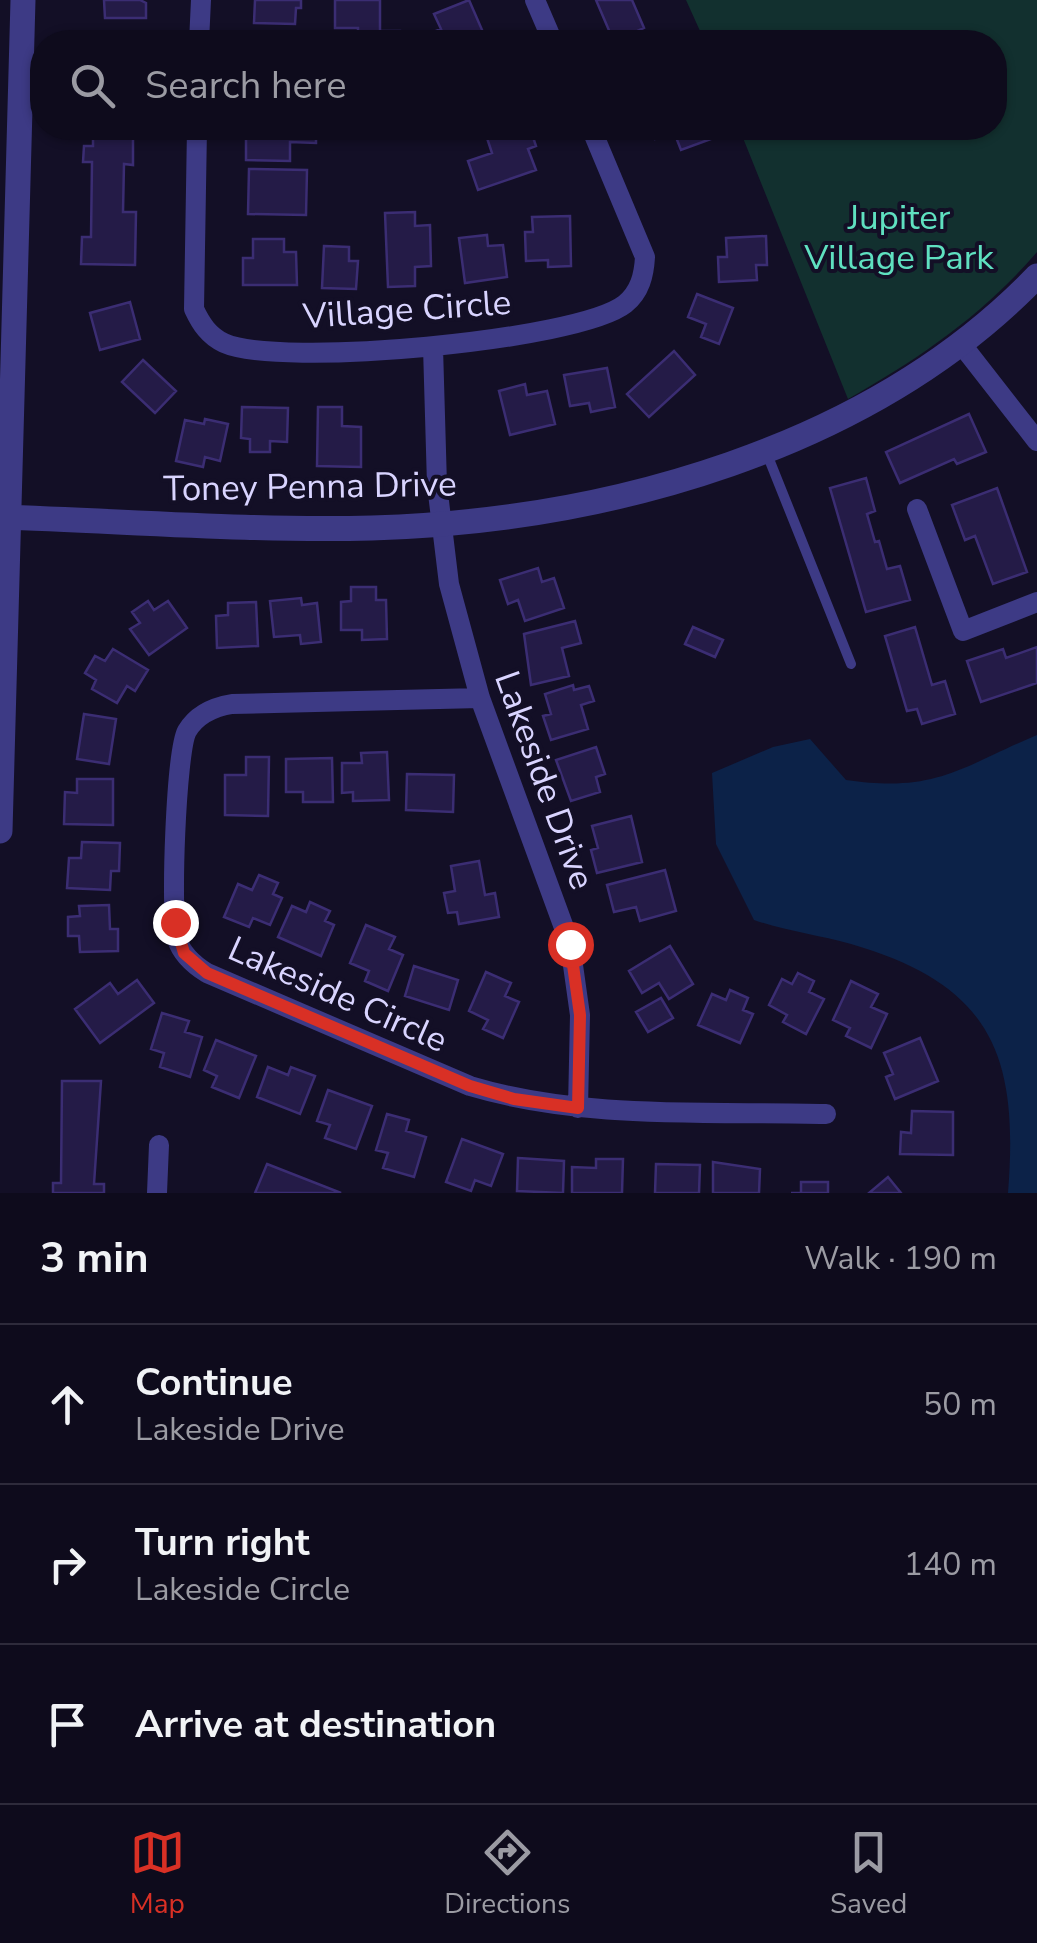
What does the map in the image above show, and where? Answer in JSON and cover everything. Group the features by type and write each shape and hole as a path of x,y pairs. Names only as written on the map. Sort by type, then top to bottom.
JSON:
{"street":[{"path":"0,831 4,517 23,0"},
{"path":"200,0 200,30"},
{"path":"535,0 549,30"},
{"name":"Village Circle","path":"197,140 192,292 201,324 212,336 242,348 297,351 433,346 577,322 615,311 638,289 644,273 641,241 596,140"},
{"name":"Toney Penna Drive","path":"4,517 294,528 441,524 613,495 765,448 854,411 962,346 1037,276"},
{"name":"Lakeside Drive","path":"433,346 441,524 449,584 480,698 570,944 580,1015 578,1108"},
{"path":"962,346 1037,440"},
{"path":"916,509 963,631 1037,602"},
{"name":"Lakeside Circle","path":"480,698 232,704 202,715 190,726 180,756 177,938 184,953 207,973 470,1086 514,1099 578,1108"},
{"path":"578,1108 826,1114"},
{"path":"157,1193 159,1146"}],"lane":[{"path":"765,448 851,664"}],"green space":[{"name":"Jupiter Village Park","path":"686,0 1037,0 1037,252 995,296 949,334 848,399 744,140 1007,140 1007,30 700,30"}],"water":[{"path":"1037,735 1037,1193 1008,1193 1008,1102 1000,1064 987,1032 966,1004 937,981 899,961 851,944 754,920 716,844 712,773 773,747 810,739 846,780 903,783 946,775"}],"building":[{"path":"104,0 140,0 146,3 146,18 105,18"},
{"path":"255,0 301,0 301,8 296,8 295,24 254,23"},
{"path":"335,0 380,0 380,30 335,28"},
{"path":"469,0 482,30 438,30 434,14"},
{"path":"596,0 632,0 644,28 609,30"},
{"path":"93,140 133,140 133,165 124,164 123,212 136,212 135,265 81,264 82,237 91,237 92,162 83,162 84,146 93,146"},
{"path":"246,140 316,140 290,142 290,161 246,160"},
{"path":"488,140 534,140 536,146 528,149 536,170 478,190 468,161 492,153"},
{"path":"677,140 708,140 681,150"},
{"path":"249,169 307,170 306,215 248,214"},
{"path":"415,212 415,226 430,225 431,266 415,267 415,286 388,287 385,213"},
{"path":"570,216 571,266 548,267 548,260 526,261 525,232 533,232 532,217"},
{"path":"487,235 488,246 503,245 507,277 465,283 459,238"},
{"path":"766,236 767,265 756,265 757,280 719,282 718,257 727,257 726,238"},
{"path":"253,239 284,239 284,252 296,252 297,285 243,285 243,258 253,258"},
{"path":"324,246 349,247 349,261 358,261 356,289 322,288"},
{"path":"697,294 733,308 719,344 701,337 706,324 688,317"},
{"path":"130,302 140,339 100,350 90,313"},
{"path":"674,351 695,375 649,417 627,394"},
{"path":"143,360 176,391 155,413 122,382"},
{"path":"607,368 615,407 591,412 589,403 570,406 564,375"},
{"path":"525,384 527,395 547,391 555,424 510,435 499,391"},
{"path":"242,407 288,408 287,442 270,441 270,452 250,452 250,439 241,438"},
{"path":"318,407 342,407 342,426 361,427 361,467 317,466"},
{"path":"969,414 986,452 957,464 954,459 900,483 886,452"},
{"path":"205,419 228,424 220,461 205,457 203,467 176,461 185,420 204,424"},
{"path":"866,478 875,511 867,514 875,542 879,541 887,569 900,566 910,600 866,612 830,488"},
{"path":"997,488 1027,572 993,584 975,536 965,540 952,505"},
{"path":"538,568 542,582 554,578 564,608 525,621 518,600 508,604 500,580"},
{"path":"351,587 376,587 376,600 386,600 387,639 362,640 362,630 341,630 341,602 351,601"},
{"path":"301,598 302,605 317,603 321,642 301,644 300,635 274,637 270,601"},
{"path":"148,601 154,610 168,601 187,628 149,655 130,629 140,623 132,612"},
{"path":"256,602 258,646 217,648 216,616 228,615 228,603"},
{"path":"575,621 581,643 562,648 569,676 531,685 524,634"},
{"path":"693,627 723,640 715,657 685,644"},
{"path":"915,627 932,685 945,681 955,714 922,724 917,709 907,711 885,636"},
{"path":"1037,647 1037,683 981,702 967,661 1003,649 1006,658"},
{"path":"113,649 148,670 135,691 127,686 117,703 92,689 96,680 85,673 95,656 105,661"},
{"path":"573,685 574,690 589,686 594,701 581,705 588,729 551,740 543,716 551,714 545,694"},
{"path":"84,714 116,719 109,764 77,759"},
{"path":"596,747 605,774 596,777 600,792 571,801 556,760"},
{"path":"387,752 389,800 353,801 353,792 342,793 342,763 362,763 361,753"},
{"path":"246,757 269,757 268,816 225,815 225,775 246,775"},
{"path":"332,758 333,802 303,802 303,792 286,792 286,759"},
{"path":"407,774 454,775 453,812 406,810"},
{"path":"77,779 113,779 113,825 64,824 65,792 77,793"},
{"path":"631,816 642,862 597,873 591,850 598,848 592,826"},
{"path":"82,842 120,843 119,871 111,871 110,890 67,888 69,858 81,858"},
{"path":"479,861 485,895 495,893 499,917 459,924 457,912 448,913 444,893 455,891 451,866"},
{"path":"665,870 676,911 640,921 636,907 614,912 607,885"},
{"path":"259,875 278,883 273,894 282,898 270,925 253,918 249,927 224,917 238,884 252,890"},
{"path":"310,902 330,911 325,921 334,925 321,956 278,937 292,906 306,912"},
{"path":"109,905 110,929 118,929 118,951 80,952 79,936 68,936 68,917 80,916 79,906"},
{"path":"366,925 395,937 389,949 403,955 388,991 365,981 369,971 350,963"},
{"path":"670,946 693,984 669,999 659,983 642,993 629,971"},
{"path":"414,966 458,980 449,1010 405,996"},
{"path":"486,972 511,983 505,996 519,1002 503,1038 483,1029 488,1020 469,1011"},
{"path":"798,973 814,981 809,992 824,999 806,1034 783,1022 787,1015 769,1005 782,979 792,984"},
{"path":"137,980 154,1003 100,1043 75,1009 110,983 118,994"},
{"path":"851,981 878,994 871,1007 887,1014 871,1048 846,1036 850,1028 833,1020"},
{"path":"730,990 748,998 743,1010 753,1014 740,1043 698,1025 712,994 726,1000"},
{"path":"661,998 673,1018 648,1032 636,1012"},
{"path":"162,1013 189,1021 185,1032 202,1037 190,1077 160,1067 164,1053 151,1049"},
{"path":"920,1038 938,1081 895,1099 886,1077 893,1074 884,1053"},
{"path":"216,1040 256,1056 239,1098 212,1087 217,1076 204,1070"},
{"path":"268,1067 288,1075 291,1067 315,1076 300,1114 257,1097"},
{"path":"62,1081 101,1081 94,1184 104,1184 104,1193 53,1193 53,1183 61,1183"},
{"path":"328,1090 372,1106 356,1149 325,1138 330,1125 317,1121"},
{"path":"912,1111 953,1112 953,1155 900,1154 901,1132 911,1133"},
{"path":"387,1114 409,1120 406,1131 426,1137 414,1177 383,1168 388,1153 376,1150"},
{"path":"462,1139 503,1154 491,1186 475,1180 471,1191 446,1182"},
{"path":"518,1158 564,1161 563,1193 517,1191"},
{"path":"596,1159 623,1159 622,1193 572,1193 572,1167 596,1168"},
{"path":"713,1162 760,1169 759,1193 713,1193"},
{"path":"267,1164 341,1193 255,1193"},
{"path":"656,1164 700,1165 699,1193 655,1193"},
{"path":"888,1177 901,1193 869,1193"},
{"path":"801,1182 828,1182 828,1193 801,1193"}],"route":[{"path":"175,922 184,953 207,973 470,1086 514,1099 578,1108 580,1015 570,944"}]}
